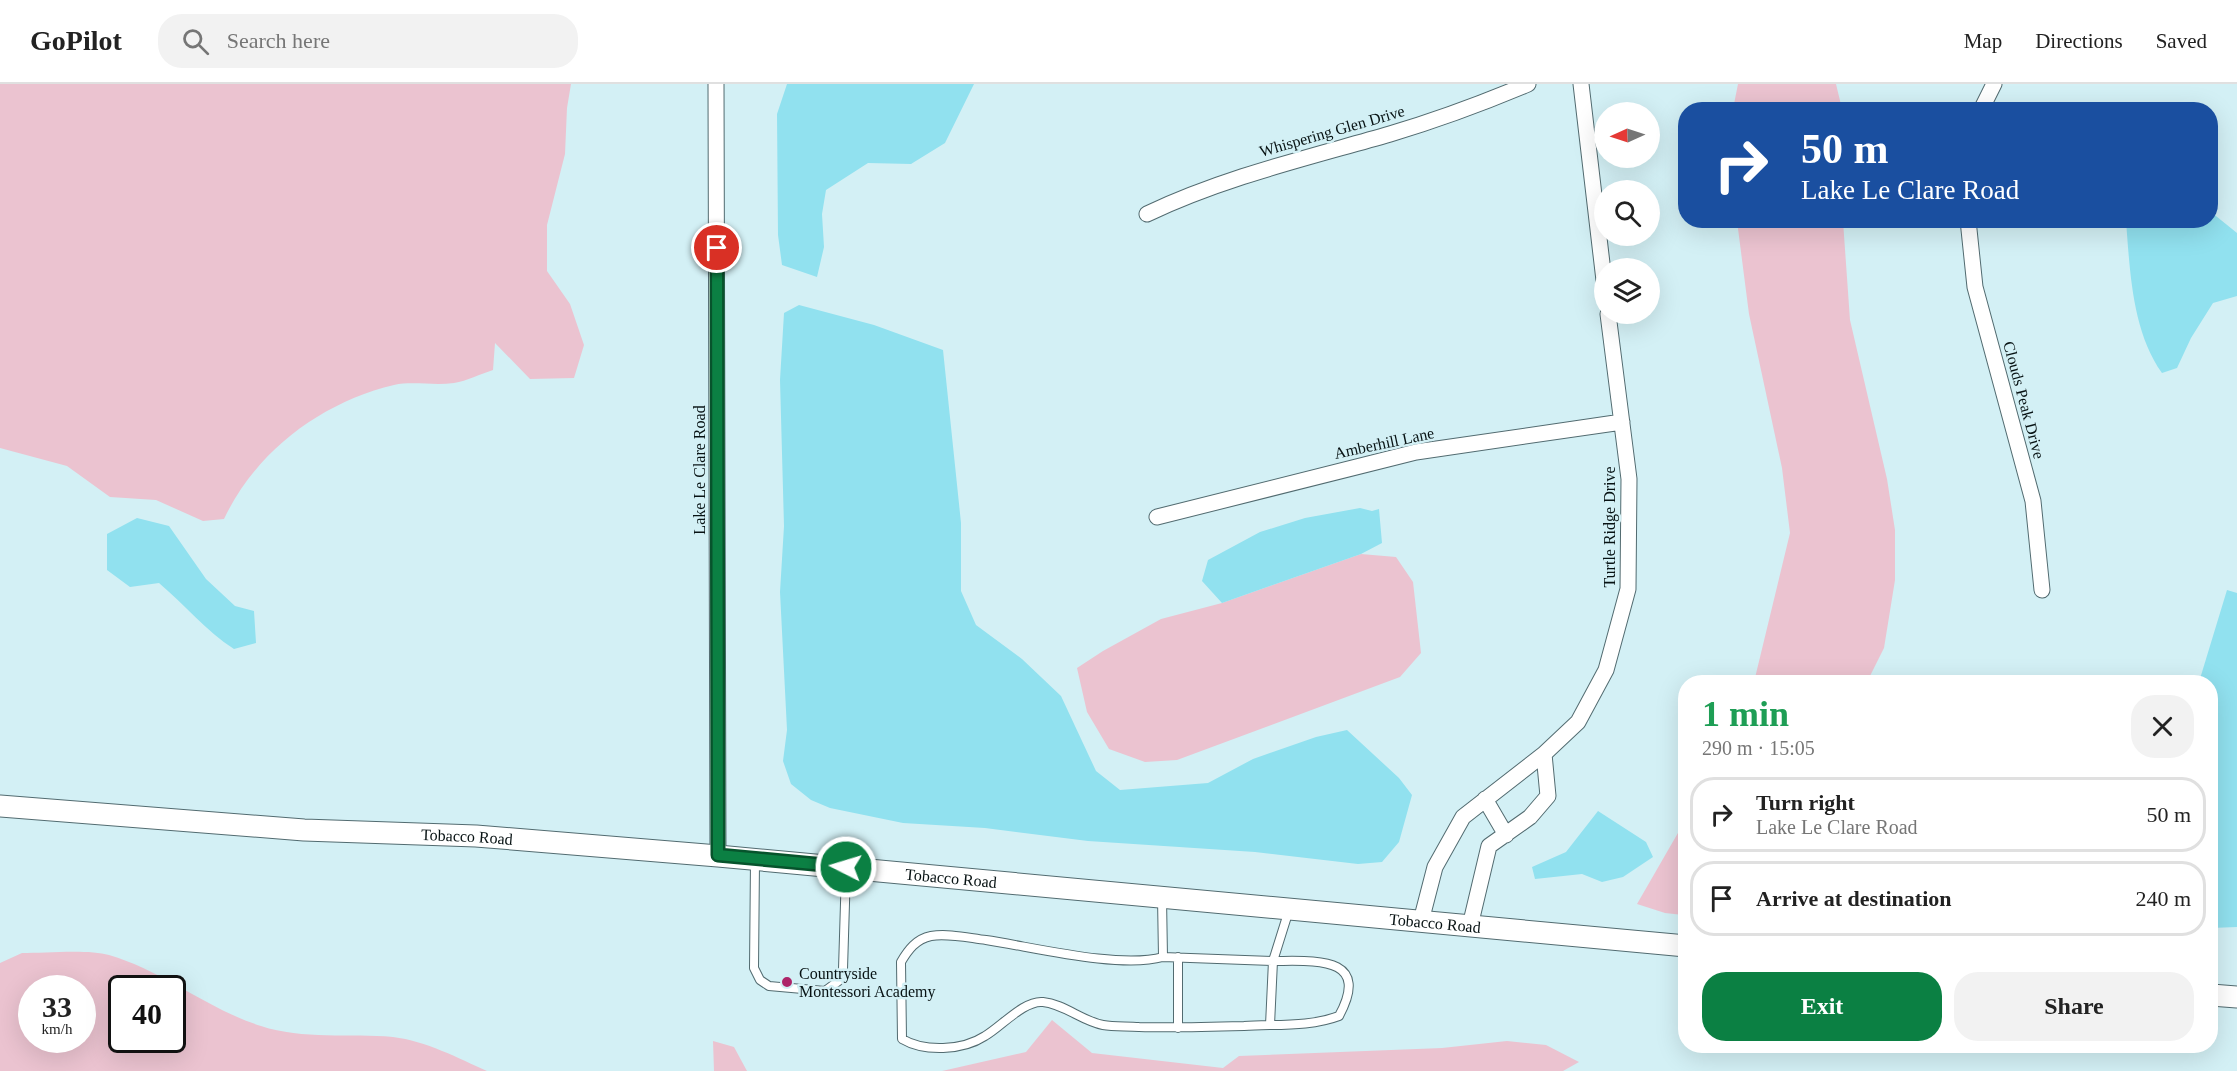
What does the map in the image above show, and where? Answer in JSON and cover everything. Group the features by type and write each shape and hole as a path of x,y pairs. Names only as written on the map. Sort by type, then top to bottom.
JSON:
{"street":[{"name":"Lake Le Clare Road","path":"716,84 718,855"},
{"name":"Whispering Glen Drive","path":"1147,214 1192,193 1282,163 1391,134 1485,102 1528,84"},
{"path":"1581,84 1601,258"},
{"path":"1985,102 1994,84"},
{"name":"Clouds Peak Drive","path":"1969,228 1975,287 2033,501 2042,590"},
{"name":"Turtle Ridge Drive","path":"1420,921 1435,867 1463,817 1544,754 1578,722 1606,670 1629,589 1629,479 1609,324"},
{"name":"Amberhill Lane","path":"1157,517 1416,452 1622,422"},
{"path":"1470,926 1489,846 1530,817 1548,796 1544,754"},
{"path":"1485,799 1506,835"},
{"name":"Tobacco Road","path":"0,806 304,830 476,836 718,855 1678,945"},
{"path":"2218,995 2237,997"}],"lane":[{"path":"755,859 753,968 760,980 769,986 825,991 840,980 843,969 846,867"},
{"path":"1162,897 1163,957"},
{"path":"1270,1025 1272,961 1289,909"},
{"path":"932,936 969,938 1120,960 1147,961 1163,957 1178,957 1327,961 1342,970 1351,983 1349,998 1339,1016 1323,1022 1178,1028 1104,1026 1086,1021 1045,1002 1035,1003 1024,1009 982,1038 957,1046 927,1048 912,1045 902,1039 901,962 919,940 932,936"},
{"path":"1178,957 1178,1028"}],"shaded area":[{"path":"0,84 571,84 567,108 565,154 547,225 547,271 570,304 584,345 574,378 530,379 495,343 493,370 454,383 401,384 367,393 317,417 273,451 238,494 224,519 203,521 156,500 110,497 67,466 0,448"},
{"path":"1738,84 1836,84 1840,102 1734,102"},
{"path":"1738,228 1843,228 1850,320 1887,479 1895,530 1895,580 1884,648 1870,675 1756,675 1790,533 1782,468 1749,314"},
{"path":"1361,554 1396,557 1413,582 1421,653 1400,677 1177,760 1145,762 1109,749 1087,712 1077,668 1161,619 1222,603"},
{"path":"1678,833 1678,914 1665,913 1637,904"},
{"path":"79,952 109,955 157,975 108,975 108,1053 186,1053 186,991 241,1019 261,1026 310,1035 377,1036 405,1039 442,1051 487,1071 0,1071 0,963 22,953"},
{"path":"1052,1020 1092,1053 1223,1068 1239,1056 1442,1048 1507,1041 1546,1045 1579,1062 1563,1071 942,1071 1026,1052"},
{"path":"713,1041 734,1047 747,1071 714,1071"}],"water":[{"path":"787,84 974,84 945,143 911,164 868,163 826,190 822,214 824,247 817,277 782,265 778,235 777,114"},
{"path":"2218,218 2237,233 2237,296 2213,303 2191,338 2177,368 2162,373 2152,356 2138,320 2131,280 2127,228 2218,228"},
{"path":"799,305 874,325 943,350 961,523 961,591 976,625 1022,659 1061,696 1096,771 1120,790 1208,783 1253,759 1316,737 1347,730 1399,778 1412,795 1399,842 1382,862 1358,864 1255,852 1088,841 985,828 903,823 830,808 811,800 791,784 783,761 787,730 780,592 784,526 780,380 784,313"},
{"path":"1360,508 1372,511 1379,509 1382,543 1361,554 1222,603 1202,581 1208,560 1260,532 1305,518"},
{"path":"137,518 169,526 206,579 235,606 254,611 256,643 234,649 205,626 159,583 130,587 107,570 107,534"},
{"path":"2227,590 2237,593 2237,927 2218,928 2218,675 2201,675"},
{"path":"1598,811 1646,842 1653,857 1623,877 1602,882 1582,874 1535,879 1532,867 1566,852"}],"place":[{"name":"Countryside Montessori Academy","path":"787,982"}],"route":[{"path":"717,248 718,855 846,867"}]}
